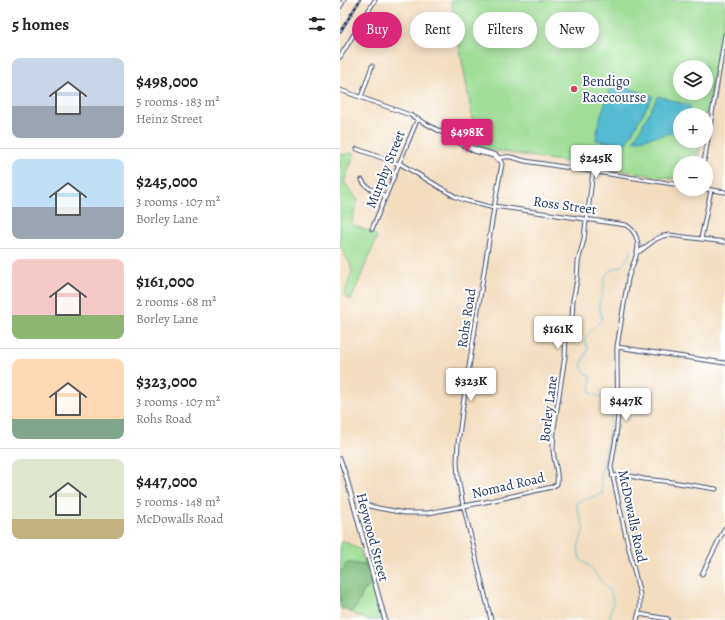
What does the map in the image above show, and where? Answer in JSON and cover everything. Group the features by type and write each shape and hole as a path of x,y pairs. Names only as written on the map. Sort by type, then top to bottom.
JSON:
{"main road":[{"name":"Heywood Street","path":"340,459 385,620"}],"street":[{"path":"340,7 344,0"},
{"path":"340,57 375,0"},
{"path":"705,156 725,35"},
{"path":"362,97 372,66"},
{"path":"340,90 418,118 465,145 496,155 499,160 506,156 673,184"},
{"name":"Murphy Street","path":"372,229 418,118"},
{"name":"Ross Street","path":"357,150 399,163 456,197 467,201 494,207 622,225 631,228 637,240 638,252"},
{"name":"Rohs Road","path":"491,620 464,506 456,461 494,207 502,166 499,160"},
{"name":"Borley Lane","path":"557,484 558,471 553,449 554,428 564,364 566,335 572,318 578,262 584,239 593,171"},
{"path":"362,180 370,189 386,196"},
{"path":"713,190 725,192"},
{"path":"701,239 710,196"},
{"path":"638,252 656,239 666,235 725,242"},
{"name":"McDowalls Road","path":"637,620 639,614 640,595 612,476 611,464 618,415 616,366 617,347 628,279 638,252"},
{"path":"617,347 725,364"},
{"path":"612,476 625,475 716,489"},
{"name":"Nomad Road","path":"464,506 552,487 557,484"},
{"name":"Heywood Street","path":"365,504 378,508 413,513 428,513 464,506"},
{"path":"702,574 725,528"},
{"path":"639,614 668,619"}],"green space":[{"name":"Bendigo Racecourse","path":"451,0 725,0 725,13 713,77 713,60 673,60 673,100 709,100 707,108 673,108 673,148 700,148 698,156 673,156 673,179 479,148 477,138 467,137 473,130 478,120 472,119 460,48 465,48 465,12 453,12"},
{"path":"355,153 344,182 358,200 351,224 375,234 377,237 351,300 344,294 352,272 350,264 340,246 340,154 344,155"},
{"path":"341,542 346,542 360,550 366,565 349,563 340,572"},
{"path":"347,563 366,565 372,586 364,591 358,605 350,612 340,608 340,572 344,569"},
{"path":"372,586 382,620 367,620 350,612 358,605 364,591"}],"water":[{"path":"612,83 653,96 625,145 596,140 599,121"},
{"path":"658,96 690,106 690,108 673,108 673,133 634,141"}],"waterway":[{"path":"611,620 610,617 613,602 611,593 589,566 580,559 578,547 584,529 577,507 577,502 602,494 601,474 608,440 612,401 590,393 591,377 582,369 582,363 588,349 585,340 588,334 602,319 599,305 604,287 604,279 611,270 622,266 629,256 632,248"}],"railway":[{"path":"340,32 360,0"}],"place":[{"name":"Bendigo Racecourse","path":"574,89"}]}
